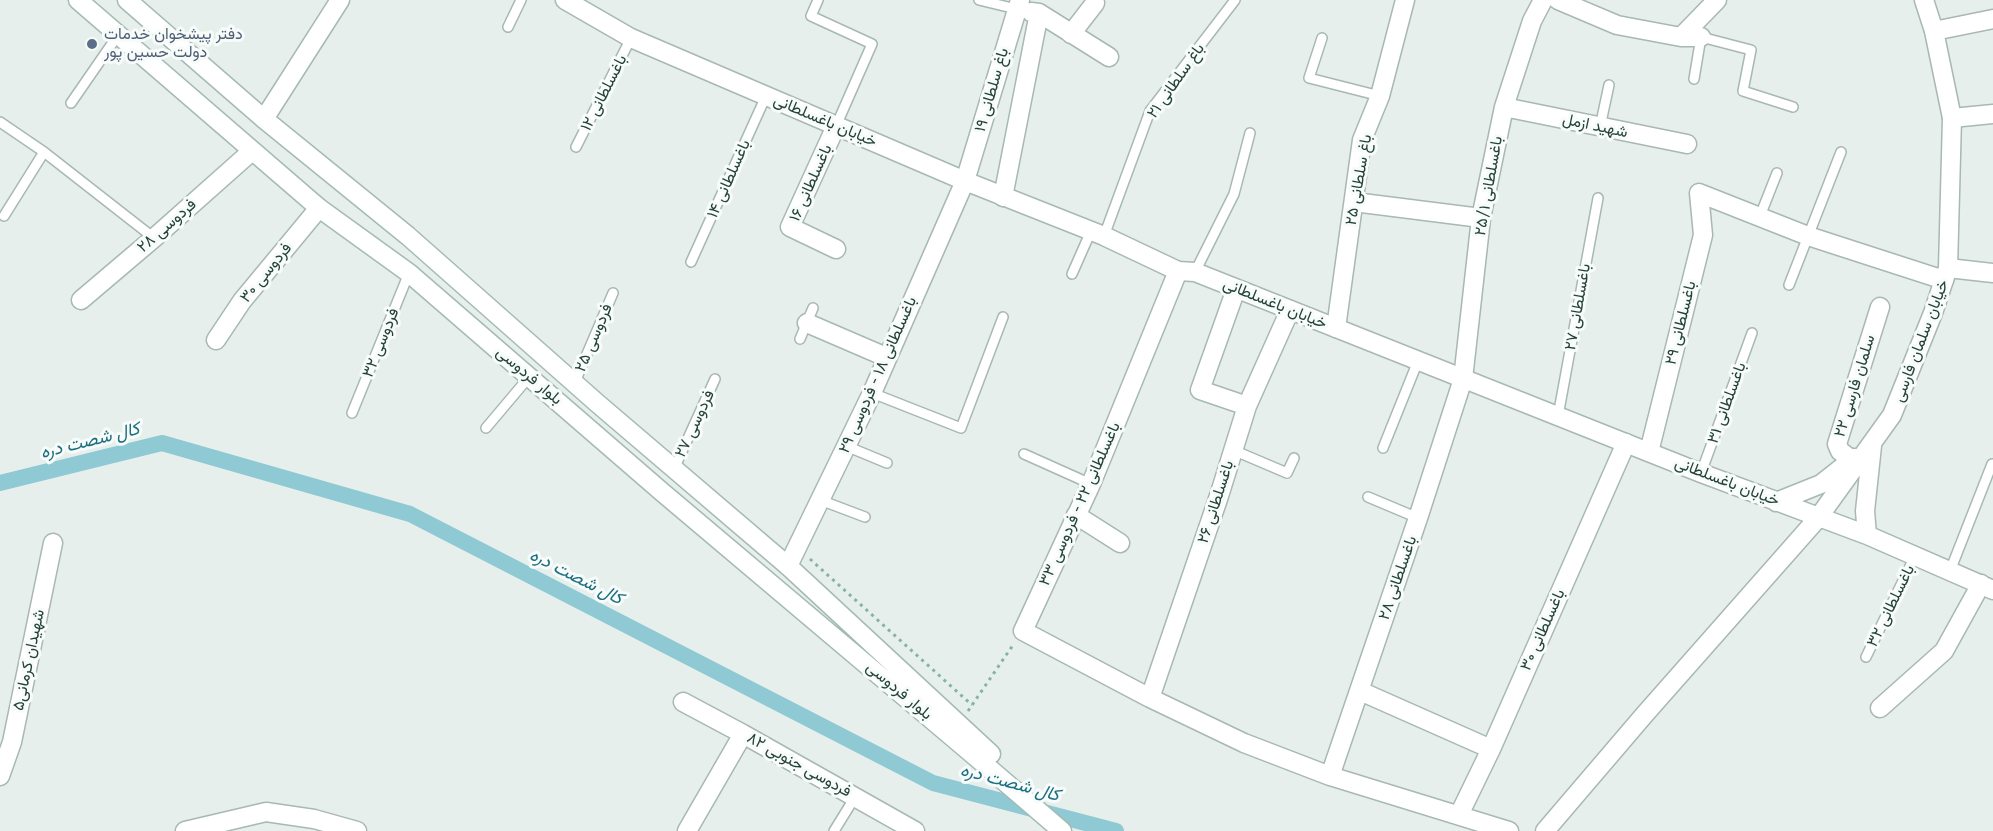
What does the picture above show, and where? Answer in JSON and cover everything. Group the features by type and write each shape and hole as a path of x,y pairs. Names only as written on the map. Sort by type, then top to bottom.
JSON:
{"street":[{"name":"بلوار فردوسی","path":"78,0 252,152 320,208 409,273 662,492 1062,831"},
{"name":"بلوار فردوسی","path":"127,0 264,119 408,236 597,403 788,566 958,724 1078,831"},
{"path":"264,119 339,0"},
{"name":"خیابان باغسلطانی","path":"565,0 631,38 965,181 1186,271 1701,473 1867,535 1987,587"},
{"name":"باغ سلطانی ۲۵","path":"1336,328 1362,140 1380,96 1405,0"},
{"name":"باغسلطانی ۲۵/۱","path":"1463,379 1481,218 1504,107 1533,21 1543,0"},
{"path":"1558,0 1617,25 1681,37 1701,37"},
{"path":"1681,37 1717,0"},
{"name":"خیابان سلمان فارسی","path":"1545,831 1818,518 1892,415 1933,313 1946,274 1952,118 1934,31 1924,0"},
{"path":"1071,34 1095,3"},
{"path":"1018,5 1039,13 1109,57"},
{"name":"باغ سلطانی ۱۹","path":"965,181 1018,5"},
{"path":"1004,197 1039,13"},
{"path":"1934,31 1993,19"},
{"name":"شهید ازمل","path":"1504,107 1687,144"},
{"path":"1952,118 1993,114"},
{"name":"باغسلطانی ۱۶","path":"836,126 790,227 836,249"},
{"name":"فردوسی ۲۸","path":"81,300 252,152"},
{"name":"باغسلطانی ۱۸ - فردوسی ۲۹","path":"788,566 872,393 965,181"},
{"name":"باغسلطانی ۲۹","path":"1649,452 1703,235 1699,193 1760,216"},
{"path":"1354,202 1481,218"},
{"name":"فردوسی ۳۰","path":"216,340 242,301 320,208"},
{"path":"1760,216 1808,236 1946,274 1993,273"},
{"name":"باغسلطانی ۲۲ - فردوسی ۳۳","path":"1023,631 1186,271"},
{"path":"1236,289 1200,390 1247,406"},
{"name":"سلمان فارسی ۲۲","path":"1852,460 1840,451 1837,444 1880,307"},
{"name":"باغسلطانی ۲۶","path":"1150,698 1219,496 1247,406 1290,310"},
{"path":"806,323 886,357"},
{"path":"536,383 550,388 557,384 561,369"},
{"name":"باغسلطانی ۲۸","path":"1330,776 1463,379"},
{"path":"583,422 582,415 585,409 597,403"},
{"name":"باغسلطانی ۳۰","path":"1459,815 1491,749 1626,443"},
{"path":"1776,502 1821,484 1872,444"},
{"path":"1867,535 1865,511 1872,444"},
{"path":"1076,515 1120,543"},
{"name":"شهیدان کرمانی۵","path":"0,776 52,543"},
{"path":"1880,708 1944,651 1987,587"},
{"path":"1023,631 1150,698 1244,743 1330,776 1509,831"},
{"path":"1359,691 1491,749"},
{"name":"فردوسی جنوبی ۸۲","path":"683,702 915,831"},
{"path":"687,831 743,734"},
{"path":"261,831 266,812"},
{"path":"185,831 266,812 314,819 357,831"}],"lane":[{"path":"508,27 521,0"},
{"path":"818,0 811,16 872,44 836,126"},
{"path":"979,0 1018,5"},
{"name":"باغ سلطانی ۲۱","path":"1072,274 1098,234 1150,111 1235,0"},
{"path":"71,103 118,35"},
{"path":"1694,79 1701,37 1751,50 1743,91 1792,107"},
{"name":"باغسلطانی ۱۲","path":"576,147 631,38"},
{"path":"1322,38 1309,78 1380,96"},
{"path":"1600,127 1609,85"},
{"name":"باغسلطانی ۱۴","path":"692,262 766,96"},
{"path":"0,122 44,152 154,238"},
{"path":"1186,271 1234,194 1250,133"},
{"path":"4,216 44,152"},
{"path":"1789,285 1841,152"},
{"path":"1760,216 1777,172"},
{"name":"باغسلطانی ۲۷","path":"1558,416 1598,198"},
{"name":"فردوسی ۳۲","path":"352,413 409,273"},
{"name":"فردوسی ۲۵","path":"575,382 613,293"},
{"path":"872,393 961,428 1004,316"},
{"name":"باغسلطانی ۳۱","path":"1701,473 1752,333"},
{"path":"1383,448 1418,361"},
{"name":"فردوسی ۲۷","path":"674,469 715,379"},
{"path":"486,428 536,383"},
{"path":"846,446 887,463"},
{"path":"1233,450 1287,473 1294,458"},
{"path":"1024,454 1091,484"},
{"path":"1950,571 1992,464"},
{"path":"1368,497 1418,518"},
{"path":"820,500 865,517"},
{"name":"باغسلطانی ۳۲","path":"1866,657 1915,556"},
{"path":"834,831 855,797"}],"path":[{"path":"798,548 972,705"},
{"path":"958,724 1023,631"}],"waterway":[{"name":"کال شصت دره","path":"0,483 162,443 410,514 933,783 1116,831"}],"place":[{"name":"دفتر پیشخوان خدمات دولت حسین پور","path":"92,44"}]}
